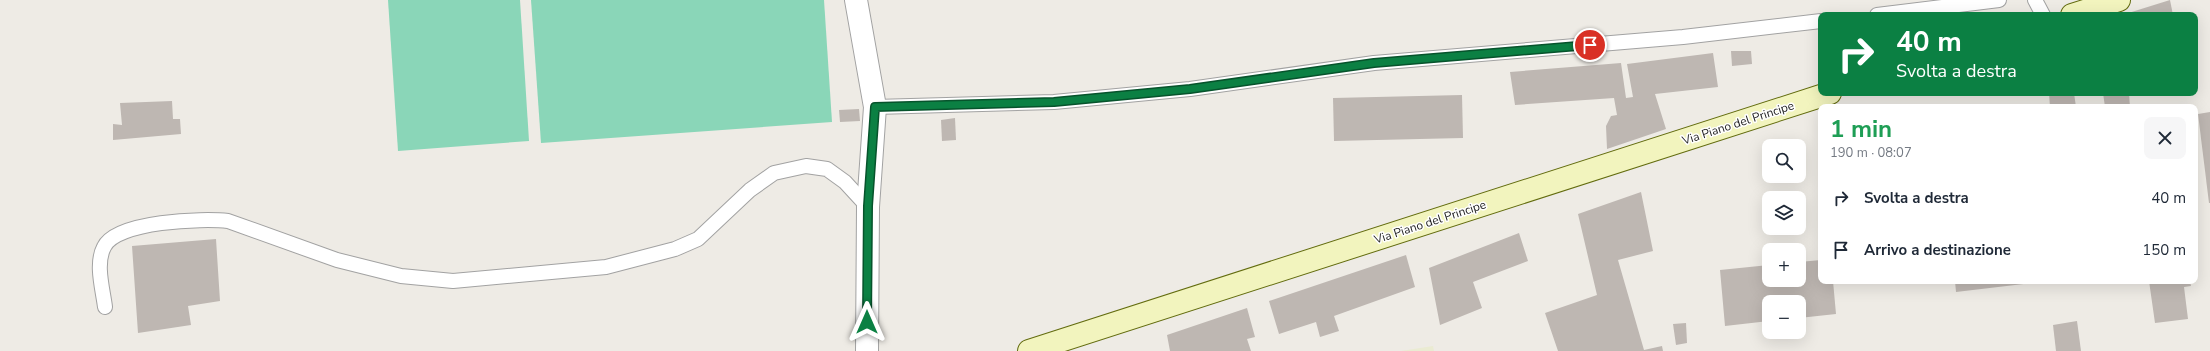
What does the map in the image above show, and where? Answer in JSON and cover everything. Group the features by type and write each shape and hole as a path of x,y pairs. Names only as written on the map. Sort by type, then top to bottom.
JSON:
{"street":[{"path":"856,0 875,107 868,206 867,351"},
{"path":"2081,12 2119,0"},
{"name":"Via Piano del Principe","path":"1029,351 1821,96"}],"lane":[{"path":"1901,12 1999,0"},
{"path":"2035,0 2041,12"},
{"path":"875,107 1054,102 1190,89 1374,63 1683,37 1818,21"},
{"path":"105,307 100,263 104,246 117,235 131,228 179,221 212,219 228,221 337,260 401,276 452,281 606,267 675,249 698,239 750,190 774,173 806,166 827,169 845,182 868,206"}],"green space":[{"path":"388,0 520,0 529,141 398,151"},
{"path":"531,0 824,0 832,122 541,143"},
{"path":"1433,346 1434,351 1401,351"}],"building":[{"path":"2170,0 2172,12 2132,12"},
{"path":"1731,51 1751,51 1752,64 1732,66"},
{"path":"1713,53 1718,87 1655,94 1666,129 1607,149 1606,126 1611,116 1617,115 1614,98 1515,105 1510,72 1621,63 1626,98 1633,97 1627,64"},
{"path":"1462,95 1463,138 1334,141 1333,98"},
{"path":"2049,96 2074,96 2076,104 2050,104"},
{"path":"2103,96 2129,96 2130,104 2105,104"},
{"path":"172,101 173,119 180,119 181,134 113,140 113,124 122,125 120,103"},
{"path":"859,109 860,121 840,122 839,110"},
{"path":"2210,112 2210,203 2209,203 2198,114"},
{"path":"955,118 956,140 942,141 941,120"},
{"path":"1641,192 1653,251 1618,260 1644,350 1662,346 1663,351 1558,351 1545,313 1597,295 1578,214"},
{"path":"1519,233 1528,261 1473,282 1482,308 1440,325 1429,268"},
{"path":"216,239 220,301 188,306 191,325 138,333 132,246"},
{"path":"1406,255 1415,287 1334,316 1339,331 1320,337 1316,322 1279,334 1269,301"},
{"path":"1818,260 1818,284 1833,284 1836,314 1806,317 1806,295 1762,295 1762,322 1725,326 1720,270 1762,266 1762,287 1806,287 1806,261"},
{"path":"1955,284 2024,284 1956,292"},
{"path":"2149,284 2191,284 2191,286 2184,287 2188,319 2155,323"},
{"path":"1247,308 1255,337 1247,339 1251,351 1170,351 1167,335"},
{"path":"2077,321 2081,351 2056,351 2053,325"},
{"path":"1686,323 1687,343 1676,345 1673,324"}],"route":[{"path":"867,322 868,206 875,107 1054,102 1190,89 1374,63 1590,45"}]}
